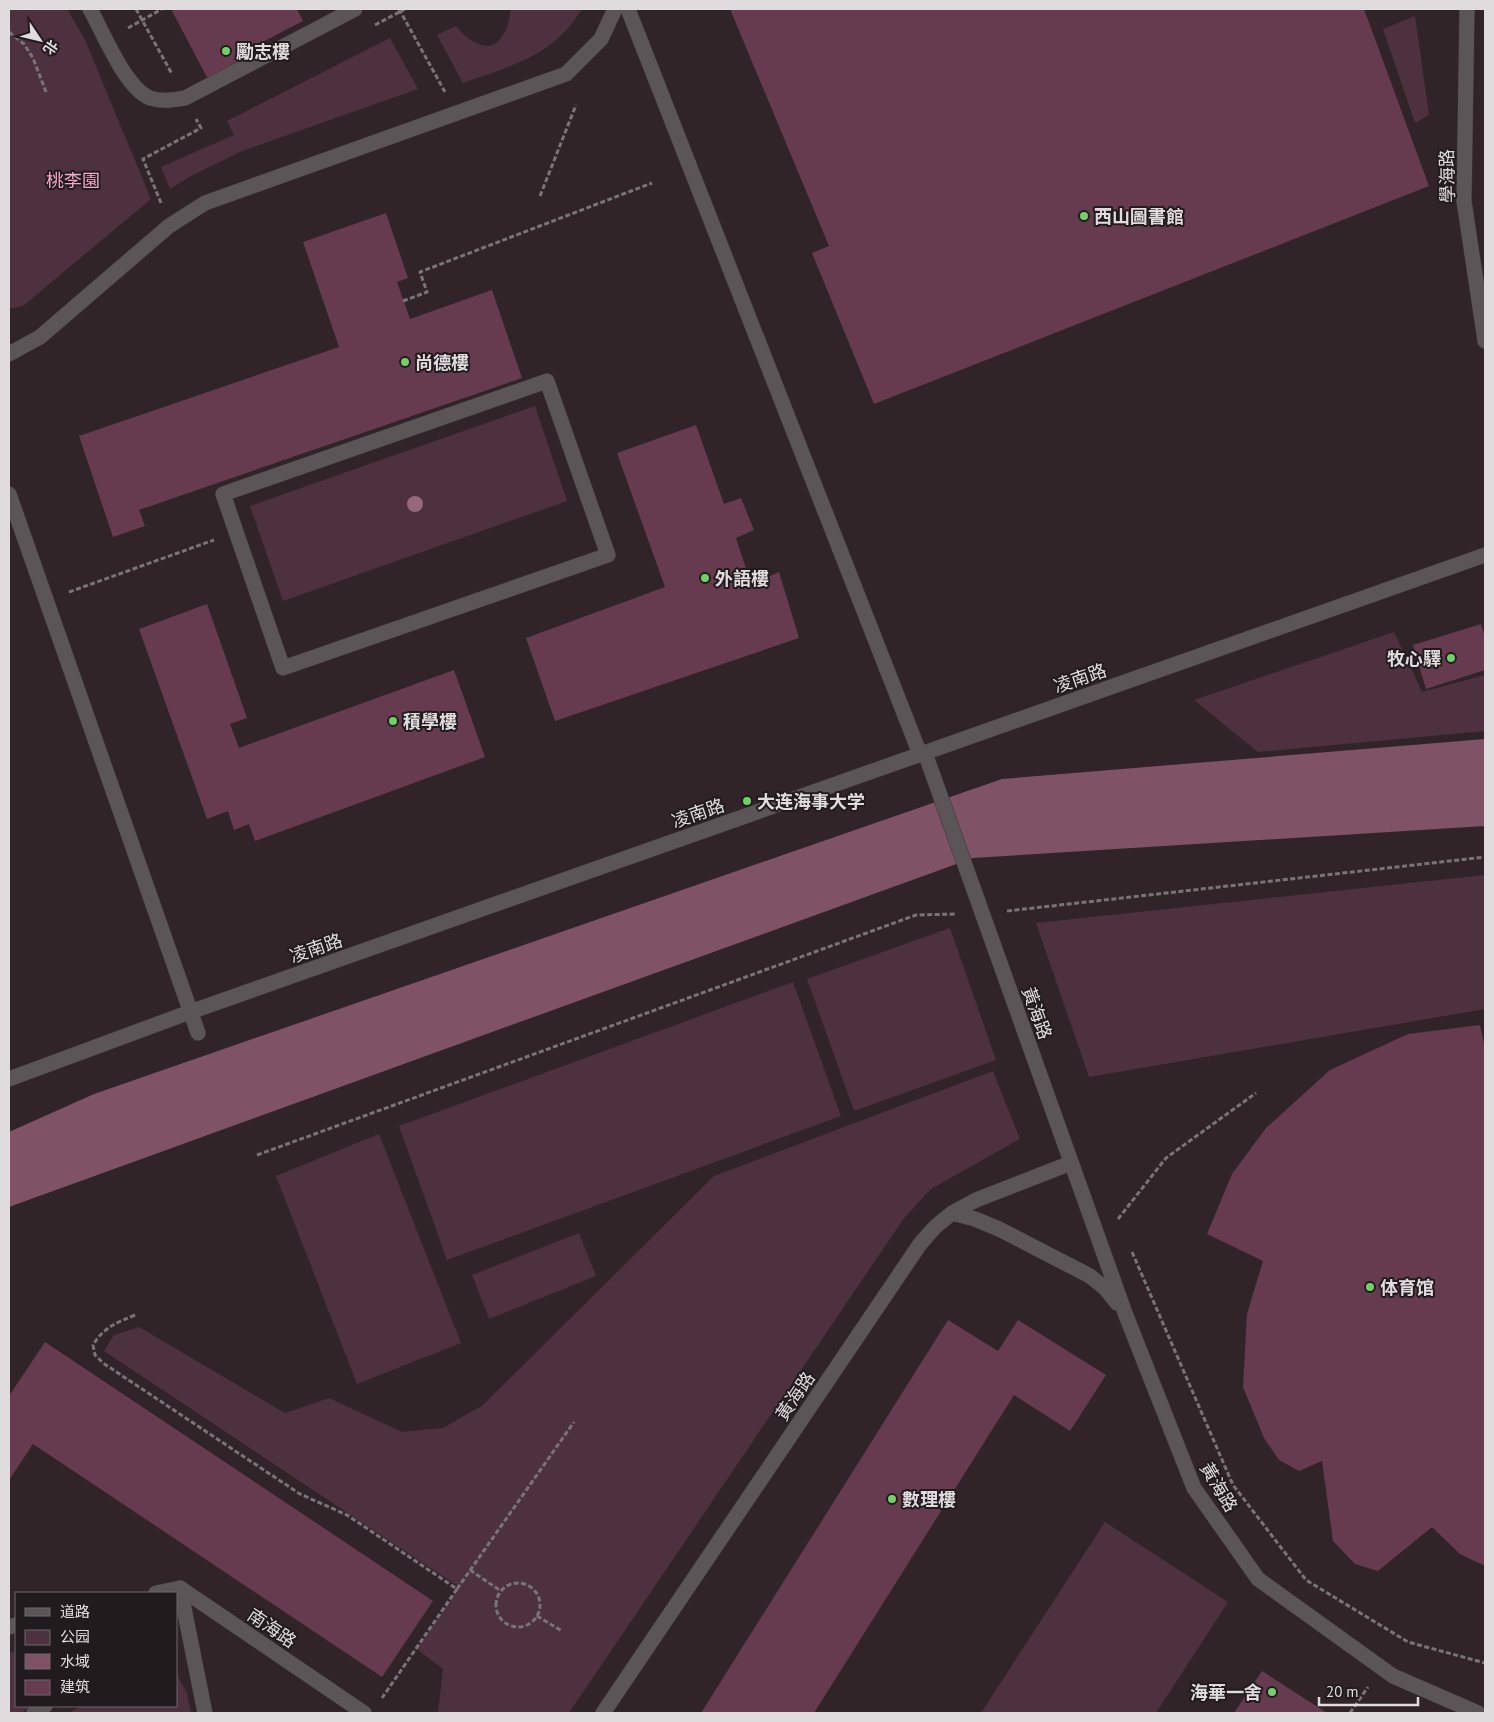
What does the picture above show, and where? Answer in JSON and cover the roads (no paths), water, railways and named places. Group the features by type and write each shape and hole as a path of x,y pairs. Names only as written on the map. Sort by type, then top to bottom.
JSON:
{"street":[{"path":"90,9 129,82 139,92 150,98 166,101 185,98 355,9"},
{"path":"9,354 40,337 169,226 205,203 566,74 601,39 615,9"},
{"path":"628,9 923,753"},
{"name":"學海路","path":"1467,9 1464,201 1485,341"},
{"path":"548,381 608,555 283,668 236,532 223,494 548,381"},
{"path":"9,494 198,1033"},
{"name":"凌南路","path":"9,1079 190,1012 1485,555"},
{"name":"黃海路","path":"923,753 942,798 1125,1313 1194,1488 1258,1579 1393,1676 1478,1713"},
{"name":"黃海路","path":"603,1713 920,1244 935,1227 952,1213 976,1200 1071,1163"},
{"path":"952,1213 976,1219 999,1229 1090,1276 1106,1289 1125,1313"},
{"path":"178,1591 205,1713"},
{"name":"南海路","path":"178,1591 364,1713"}],"water":[{"path":"1485,739 1485,826 973,858 9,1207 9,1132 94,1094 1002,779"}],"place":[{"name":"勵志樓","path":"226,51"},
{"name":"西山圖書館","path":"1084,216"},
{"name":"尚德樓","path":"405,362"},
{"name":"外語樓","path":"705,578"},
{"name":"牧心驛","path":"1451,658"},
{"name":"積學樓","path":"393,721"},
{"name":"大连海事大学","path":"747,801"},
{"name":"体育馆","path":"1370,1287"},
{"name":"數理樓","path":"892,1499"},
{"name":"海華一舍","path":"1272,1692"}],"park label":[{"name":"桃李園","path":"73,180"}]}
